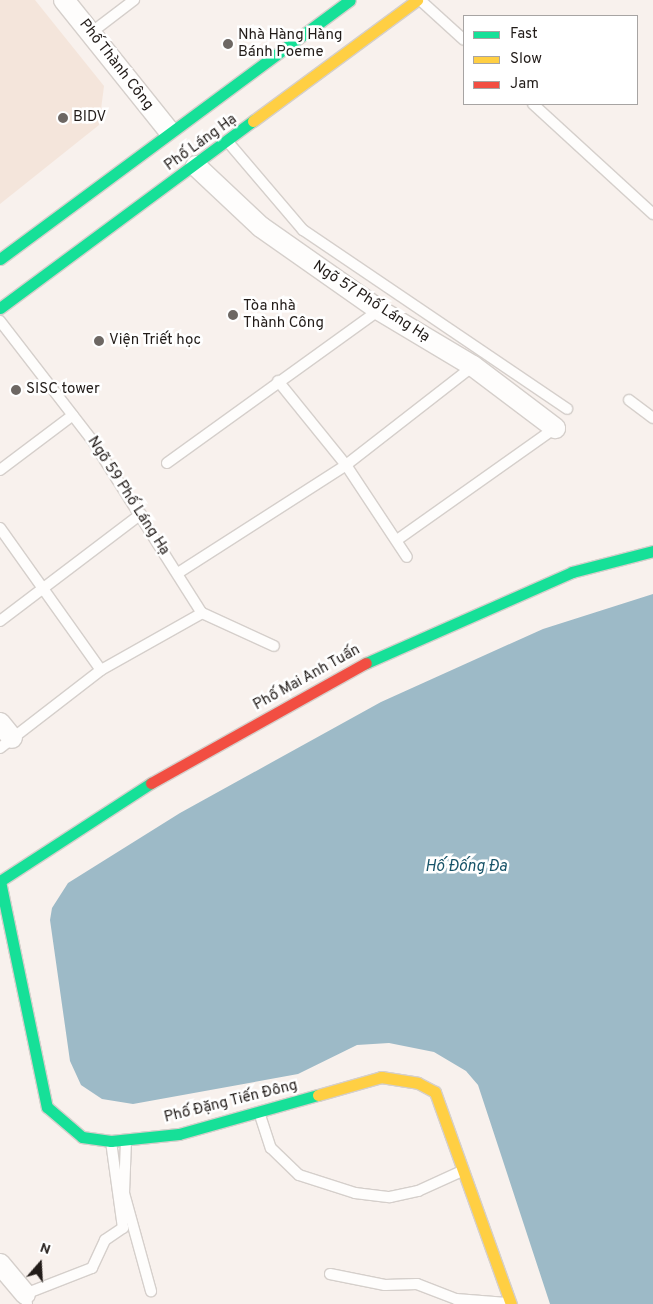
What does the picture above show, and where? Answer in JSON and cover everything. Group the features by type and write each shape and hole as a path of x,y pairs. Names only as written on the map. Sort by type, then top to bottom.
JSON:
{"street":[{"name":"Phố Thành Công","path":"64,0 92,32 168,130"},
{"name":"Phố Láng Hạ","path":"0,259 168,130 350,0"},
{"name":"Phố Láng Hạ","path":"0,308 196,166 419,0"},
{"name":"Ngõ 57 Phố Láng Hạ","path":"196,166 261,227 379,310 473,366 555,428"},
{"name":"Phố Mai Anh Tuấn","path":"0,881 178,766 395,647 572,572 653,551"},
{"name":"Phố Đặng Tiến Đông","path":"0,881 47,1107 82,1137 111,1141 179,1134 382,1078 405,1079 435,1092 511,1304"},
{"path":"0,1264 26,1299"}],"lane":[{"path":"92,32 134,0"},
{"path":"419,0 463,39"},
{"path":"534,105 653,214"},
{"path":"228,142 303,230 567,409"},
{"path":"167,463 278,381 379,310"},
{"name":"Ngõ 59 Phố Láng Hạ","path":"0,321 73,415 140,514 202,613"},
{"path":"178,573 346,464 473,366"},
{"path":"278,381 346,464 407,557"},
{"path":"628,400 653,418"},
{"path":"0,470 73,415"},
{"path":"397,540 555,428"},
{"path":"0,620 140,514"},
{"path":"0,528 101,670"},
{"path":"4,736 101,670 202,613 274,646"},
{"path":"259,1112 271,1148 299,1174 354,1193 390,1197 418,1191 463,1170"},
{"path":"126,1140 124,1193 151,1291"},
{"path":"26,1299 92,1268 105,1240 123,1228 111,1141"},
{"path":"330,1274 385,1285 417,1284 456,1299 511,1304"}],"shaded area":[{"path":"0,0 35,0 104,86 99,125 0,204"}],"water":[{"name":"Hố Đống Đa","path":"653,594 653,1304 550,1304 478,1085 466,1071 434,1052 389,1043 357,1045 298,1074 133,1104 102,1099 81,1085 70,1061 50,920 52,908 68,883 180,813 381,702 543,629"}],"traffic: fast":[{"path":"0,259 350,0"},
{"path":"0,308 253,121"},
{"path":"366,663 572,572 653,551"},
{"path":"151,783 0,881 47,1107 82,1137 111,1141 179,1134 318,1095"}],"traffic: slow":[{"path":"253,121 417,0"},
{"path":"318,1095 381,1077 418,1083 435,1092 511,1304"}],"traffic: jam":[{"path":"151,783 366,663"}],"place":[{"name":"Nhà Hàng Hàng Bánh Poeme","path":"228,44"},
{"name":"BIDV","path":"63,118"},
{"name":"Tòa nhà Thành Công","path":"233,315"},
{"name":"Viện Triết học","path":"99,341"},
{"name":"SISC tower","path":"16,390"}]}
